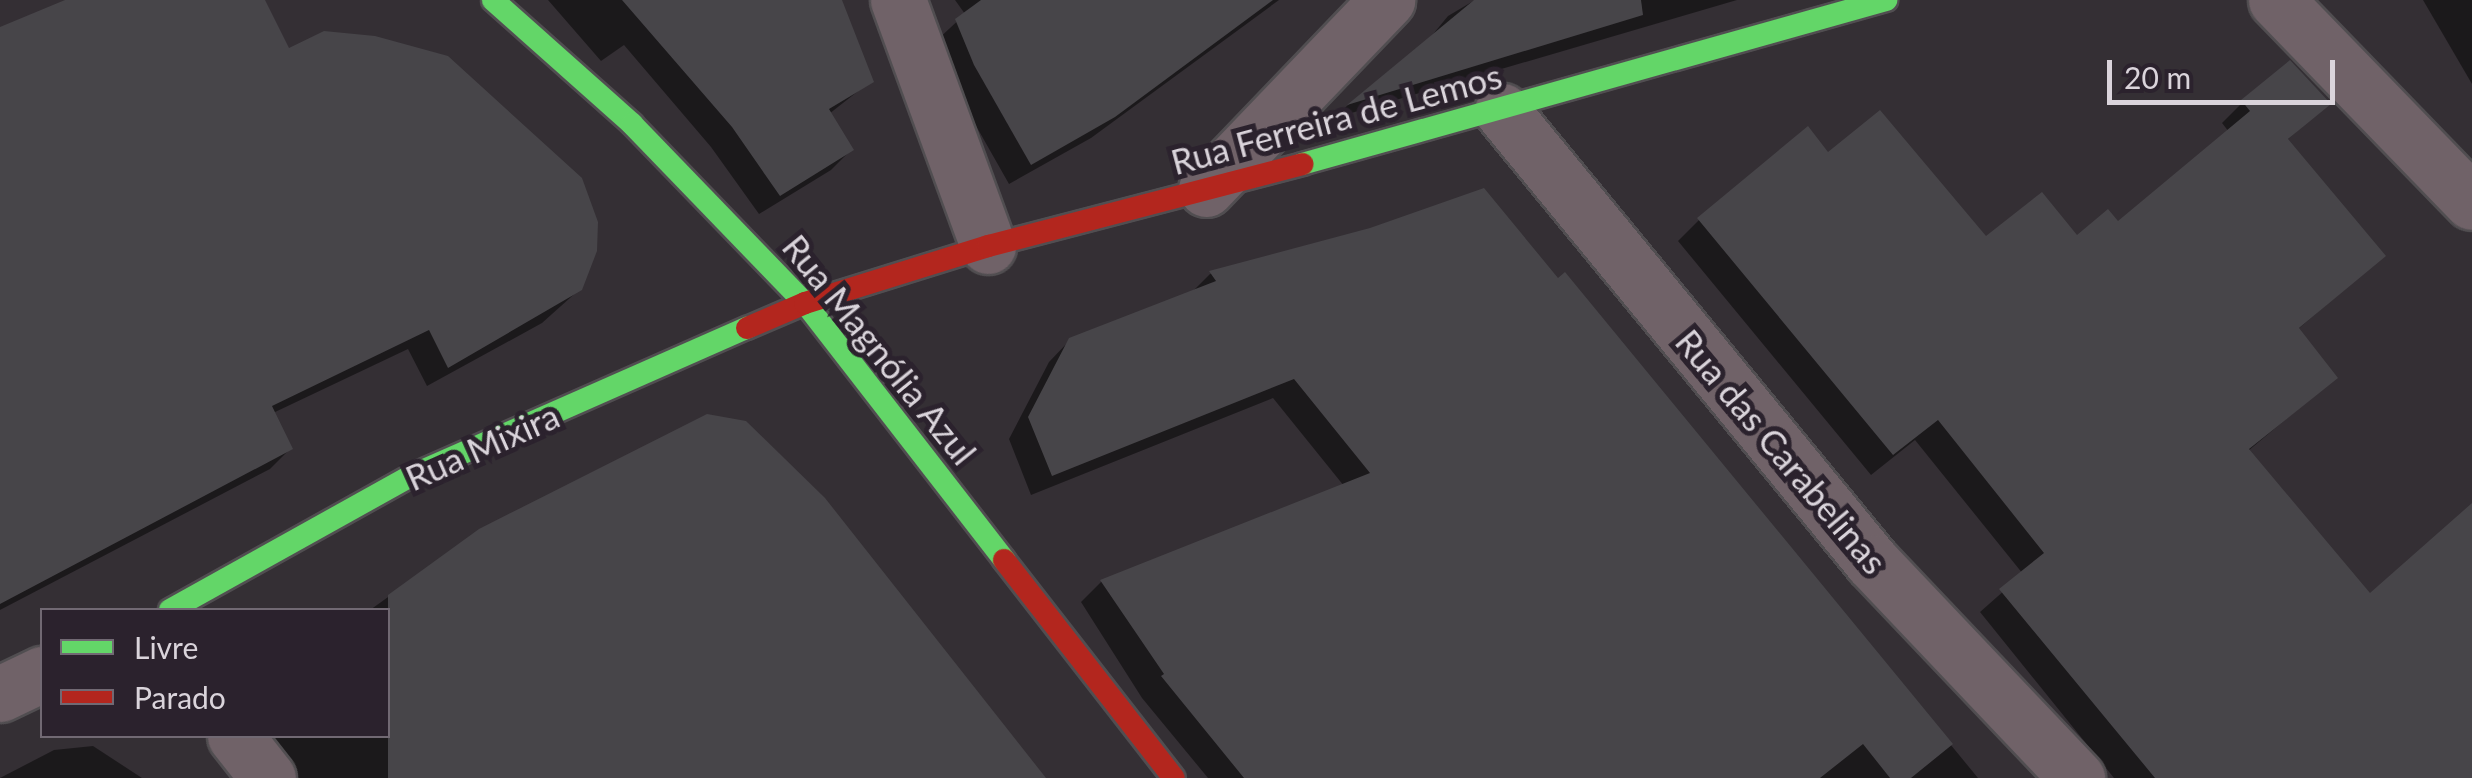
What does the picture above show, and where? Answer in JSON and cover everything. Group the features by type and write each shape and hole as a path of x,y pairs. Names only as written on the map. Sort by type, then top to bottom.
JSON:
{"street":[{"name":"Rua Magnólia Azul","path":"493,0 632,124 805,303 1174,778"},
{"path":"898,0 988,246"},
{"path":"1206,188 1387,0"},
{"name":"Rua Ferreira de Lemos","path":"805,303 988,246 1502,110 1886,0"},
{"path":"2276,0 2472,202"},
{"name":"Rua das Carabelinas","path":"1502,110 1872,562 2076,778"},
{"name":"Rua Mixira","path":"174,608 414,475 805,303"},
{"path":"0,694 40,675"},
{"path":"238,738 268,778"}],"building":[{"path":"65,0 265,0 289,48 324,31 375,36 448,56 582,178 598,222 597,251 582,290 448,368 429,330 272,406 293,449 0,604 0,27"},
{"path":"622,0 842,0 874,82 829,109 854,150 780,196 732,127"},
{"path":"981,0 1273,0 1115,117 1031,165 974,65 955,19"},
{"path":"1474,0 1641,0 1643,15 1347,105"},
{"path":"2290,60 2331,104 2288,139 2386,256 2299,328 2338,378 2249,449 2370,593 2472,503 2472,778 2155,778 1999,589 2044,553 1938,420 1893,455 1697,218 1808,126 1828,152 1880,110 1986,236 2042,192 2077,235 2108,209 2118,221 2250,111 2241,100"},
{"path":"1484,188 1558,278 1565,272 1953,744 1911,778 1890,778 1863,744 1820,778 1244,778 1161,676 1164,674 1100,580 1370,473 1294,379 1052,476 1028,417 1069,338 1216,281 1209,271 1370,228"},
{"path":"707,414 746,421 825,498 1046,778 388,778 388,595 479,529"}],"traffic: fast":[{"path":"493,0 632,124 805,303 1004,560"},
{"path":"1302,164 1886,0"},
{"path":"174,608 413,475 747,328"}],"traffic: jam":[{"path":"747,328 805,303 988,246 1302,164"},
{"path":"1004,560 1174,778"}]}
